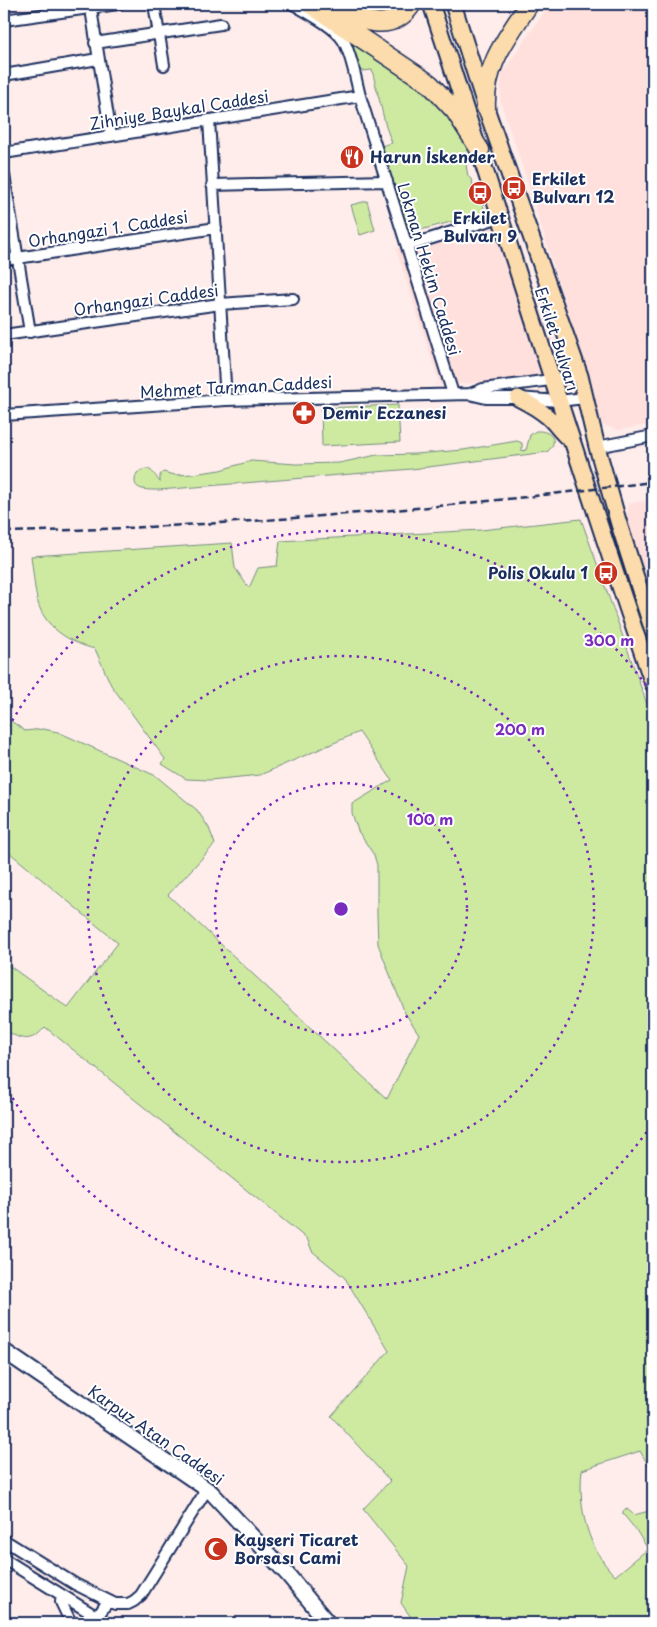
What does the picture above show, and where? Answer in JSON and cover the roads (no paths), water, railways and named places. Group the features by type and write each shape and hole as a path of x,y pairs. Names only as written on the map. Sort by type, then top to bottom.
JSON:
{"highway":[{"path":"310,4 430,84 455,111 480,150"},
{"path":"331,4 350,15 379,22 396,19 405,13 412,4"},
{"path":"486,108 486,89 497,52 529,4"}],"main road":[{"name":"Erkilet Bulvarı","path":"431,4 480,150 558,401 653,684"},
{"name":"Erkilet Bulvarı","path":"453,4 486,108 580,376 597,447 619,524 653,631"},
{"path":"518,398 538,408 572,442"}],"street":[{"path":"4,20 118,4"},
{"path":"154,4 164,65"},
{"name":"Lokman Hekim Caddesi","path":"293,4 336,32 343,39 347,47 360,96 452,394"},
{"path":"90,9 110,136"},
{"path":"96,43 221,24"},
{"path":"4,74 98,59"},
{"name":"Zihniye Baykal Caddesi","path":"4,153 360,96"},
{"path":"209,120 226,400"},
{"path":"4,175 30,332"},
{"path":"212,185 386,181"},
{"path":"407,246 500,217"},
{"name":"Orhangazi 1. Caddesi","path":"4,260 216,228"},
{"name":"Orhangazi Caddesi","path":"4,335 220,304 293,299"},
{"name":"Mehmet Tarman Caddesi","path":"469,394 483,389 580,376"},
{"name":"Mehmet Tarman Caddesi","path":"4,416 226,400 452,394 469,394 486,398 558,401 585,398"},
{"path":"597,447 653,436"},
{"name":"Karpuz Atan Caddesi","path":"6,1352 207,1489 243,1525 328,1623"},
{"path":"4,1540 75,1584 115,1604 128,1604 141,1595 207,1489"},
{"path":"4,1559 94,1615 98,1614 108,1601"},
{"path":"62,1595 61,1602 71,1623"}],"railway":[{"path":"4,532 154,527 305,517 467,503 653,482"}],"place":[{"name":"Harun İskender","path":"352,157"},
{"name":"Erkilet Bulvarı 12","path":"514,188"},
{"name":"Erkilet Bulvarı 9","path":"480,193"},
{"name":"Demir Eczanesi","path":"304,413"},
{"name":"Polis Okulu 1","path":"606,573"},
{"name":"Kayseri Ticaret Borsası Cami","path":"216,1549"}]}
